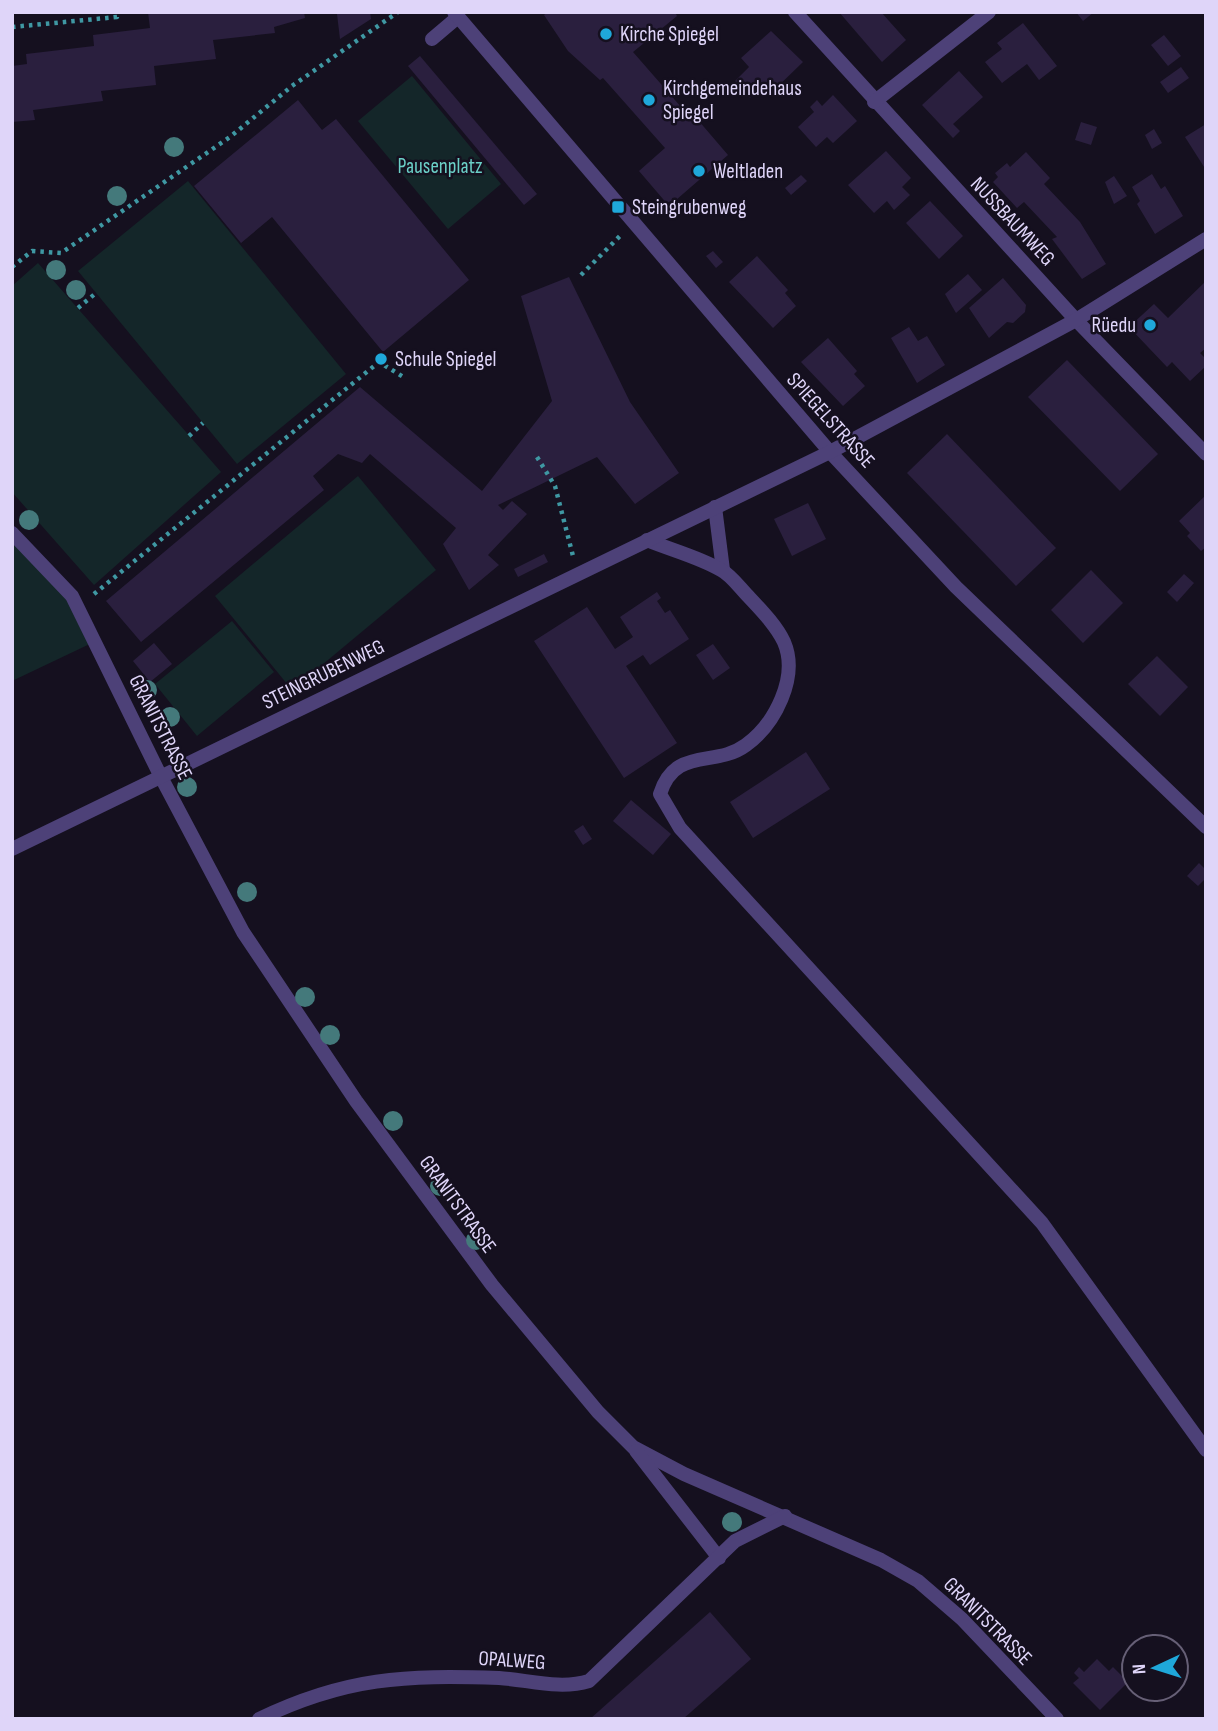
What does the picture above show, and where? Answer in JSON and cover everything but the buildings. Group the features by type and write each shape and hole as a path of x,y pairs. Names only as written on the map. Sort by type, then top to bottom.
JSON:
{"street":[{"name":"NUSSBAUMWEG","path":"795,12 874,102 1076,320 1206,454"},
{"path":"874,102 989,12"},
{"path":"432,39 456,14"},
{"name":"SPIEGELSTRASSE","path":"456,14 830,452 956,587 1206,827"},
{"name":"STEINGRUBENWEG","path":"12,849 830,452 1076,320 1206,239"},
{"path":"715,507 723,570"},
{"name":"GRANITSTRASSE","path":"12,533 72,596 161,777 243,932 356,1101 492,1286 598,1412 633,1447 684,1474 785,1516 881,1560 918,1581 962,1619 1057,1719"},
{"path":"647,540 723,570 761,610 783,641 789,663 785,690 767,726 744,746 674,768 665,777 660,794 668,811 680,828 1042,1223 1206,1450"},
{"path":"633,1447 719,1558"},
{"name":"OPALWEG","path":"259,1719 329,1690 390,1678 502,1679 575,1685 590,1681 735,1541 785,1516"}],"path":[{"path":"12,27 117,17 117,12"},
{"path":"12,267 32,251 61,253 230,137 292,86 398,12"},
{"path":"581,275 632,223"},
{"path":"78,308 96,293"},
{"path":"78,607 379,362 404,378"},
{"path":"189,436 203,424"},
{"path":"537,457 555,486 577,574"}],"green space":[{"name":"Pausenplatz","path":"412,76 501,184 448,229 358,121"},
{"path":"188,181 346,374 237,464 78,271"},
{"path":"38,263 221,472 94,585 12,492 12,286"},
{"path":"358,476 436,570 292,690 215,596"},
{"path":"12,533 72,596 94,642 12,681"},
{"path":"232,621 274,672 197,736 155,684"}],"place":[{"name":"Kirche Spiegel","path":"606,34"},
{"name":"Kirchgemeindehaus Spiegel","path":"649,100"},
{"name":"Weltladen","path":"699,171"},
{"name":"Steingrubenweg","path":"618,207"},
{"name":"Rüedu","path":"1150,325"},
{"name":"Schule Spiegel","path":"381,359"}]}
